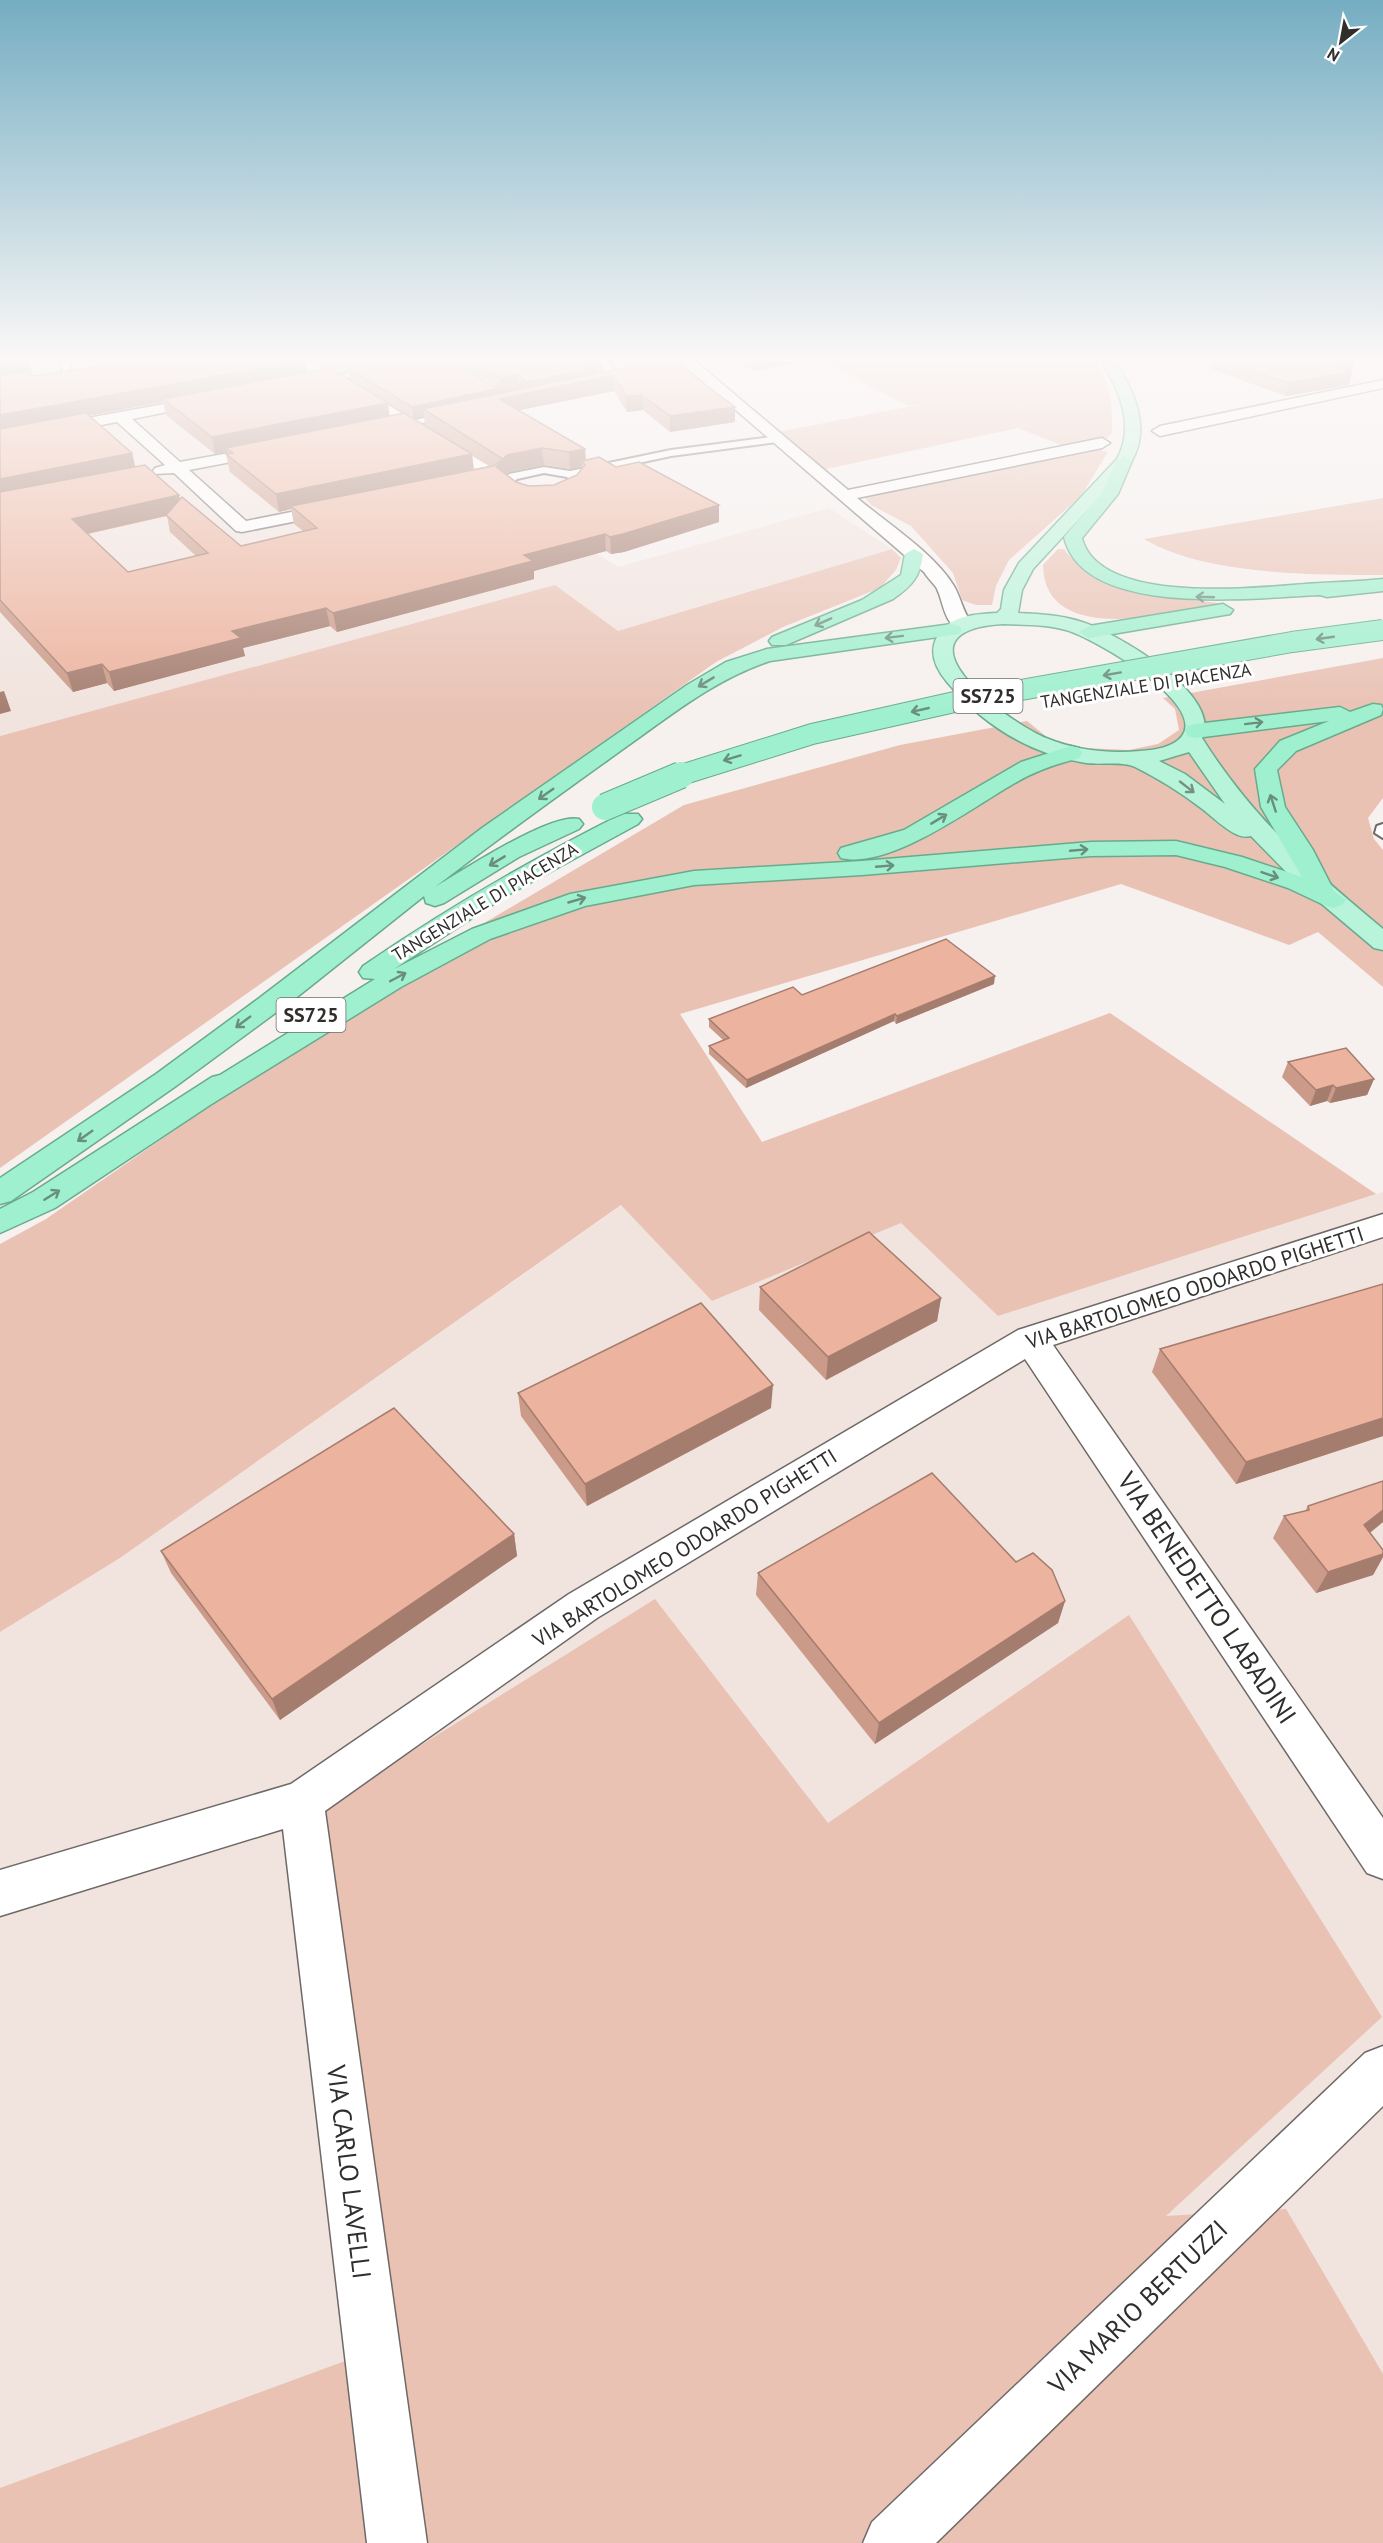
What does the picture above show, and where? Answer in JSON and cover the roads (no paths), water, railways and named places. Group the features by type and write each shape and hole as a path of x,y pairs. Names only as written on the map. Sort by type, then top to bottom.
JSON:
{"highway":[{"path":"1116,480 1110,494 1073,537 1075,548 1086,563 1104,574 1132,586 1158,592 1203,597 1241,597 1301,588 1347,588"},
{"path":"270,1002 490,833 694,689 764,648 875,601 897,588 909,576 914,554"},
{"path":"1082,629 1347,588 1383,585"},
{"path":"732,666 767,656 824,646 957,627"},
{"name":"TANGENZIALE DI PIACENZA","path":"0,1222 44,1200 206,1097 321,1008 421,937 629,812 695,769 812,734 959,701 1292,642 1383,630"},
{"name":"TANGENZIALE DI PIACENZA","path":"695,793 728,780 833,747 974,714 1383,649"},
{"path":"1193,734 1309,716 1378,710"},
{"path":"1328,896 1273,807 1266,769 1288,746 1378,710"},
{"path":"764,872 881,847 912,835 1023,770 1047,758 1071,753"},
{"name":"TANGENZIALE DI PIACENZA","path":"10,1187 166,1080 270,1002 510,852 629,812"},
{"path":"206,1097 335,1014 391,981 481,934 579,899 694,878 764,872 862,868 1091,849 1176,848 1233,862 1328,896"}],"main road":[{"path":"1033,589 1032,558 1106,480"},
{"path":"1003,618 1010,610 1013,590 1033,589 1082,629 1157,674 1173,688 1194,713 1193,734 1203,758 1238,803 1293,866"},
{"path":"1082,629 1003,618 957,627 942,643 942,658 978,703 1001,722 1032,740 1071,753 1137,759 1179,748 1193,734"},
{"path":"1137,759 1177,779 1293,866 1383,942"}],"street":[{"path":"190,480 242,527 357,504"},
{"path":"828,480 914,554 946,588 957,627"},
{"path":"846,495 921,480"},
{"name":"VIA BARTOLOMEO ODOARDO PIGHETTI","path":"0,1893 302,1802 583,1606 1030,1339 1383,1225"},
{"name":"VIA BENEDETTO LABADINI","path":"1030,1339 1383,1857"},
{"name":"VIA CARLO LAVELLI","path":"302,1802 396,2543"},
{"name":"VIA MARIO BERTUZZI","path":"893,2543 1383,2071"}],"lane":[{"path":"510,480 506,484 515,492 525,495 549,495 576,487 576,480"}]}
